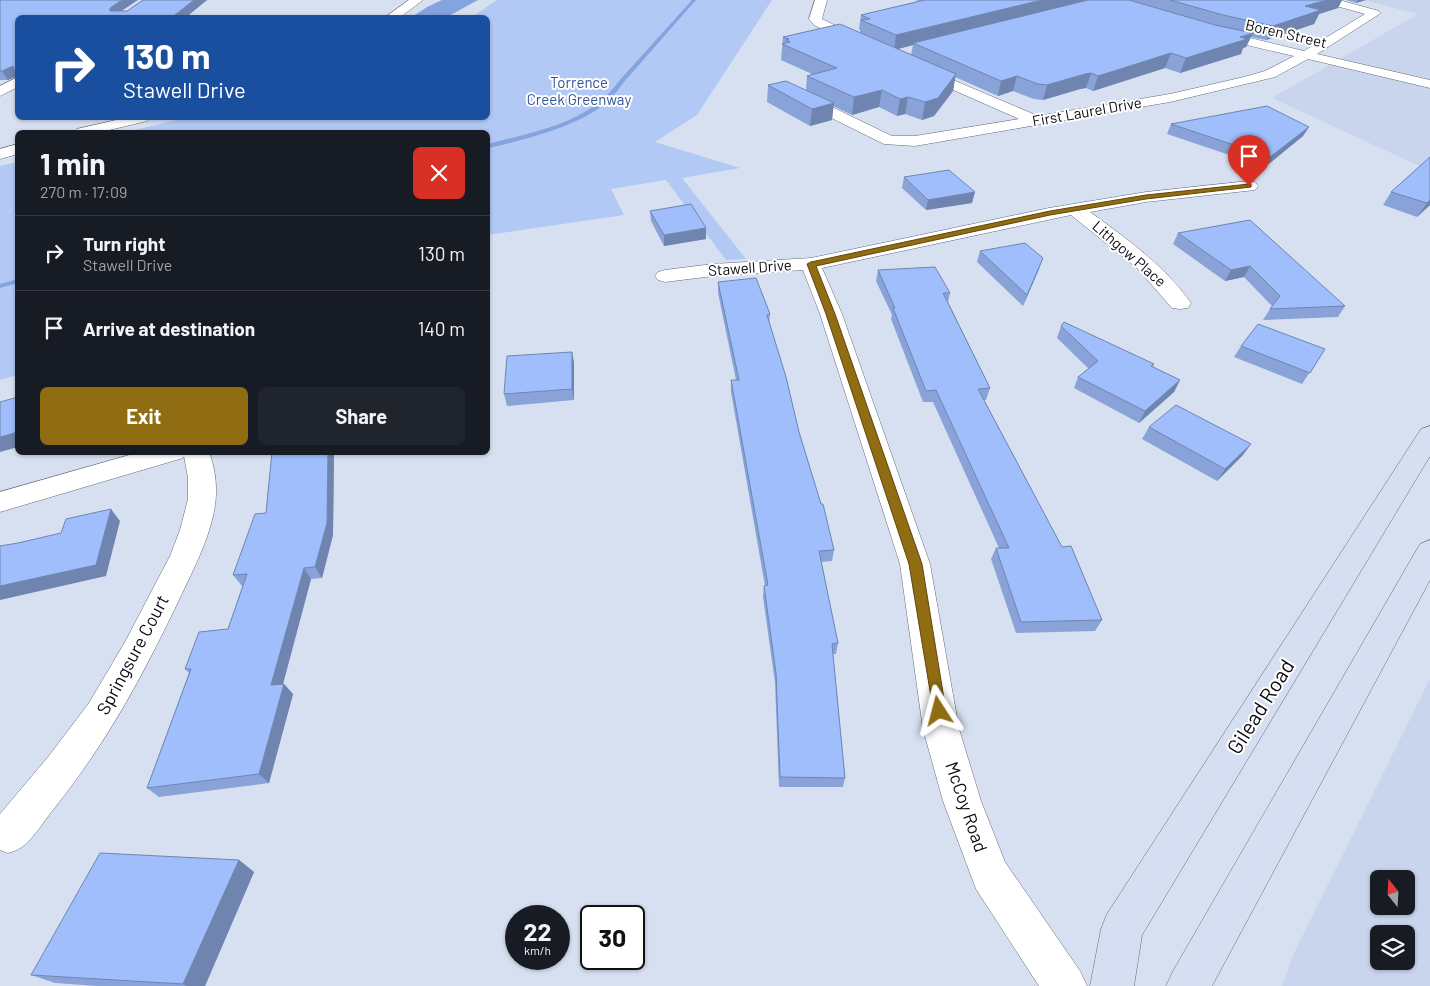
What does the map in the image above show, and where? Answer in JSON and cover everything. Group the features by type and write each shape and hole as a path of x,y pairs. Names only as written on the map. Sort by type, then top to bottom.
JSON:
{"main road":[{"name":"Gilead Road","path":"1112,986 1122,929 1430,435"},
{"path":"1188,986 1430,552"}],"street":[{"path":"394,15 417,0"},
{"path":"822,0 816,18 818,22 875,50"},
{"name":"First Laurel Drive","path":"791,93 890,141 915,141 1170,98 1270,74 1376,13 1326,0"},
{"name":"Boren Street","path":"1198,29 1430,84"},
{"path":"909,65 1035,120"},
{"path":"0,92 15,83"},
{"path":"91,130 134,120"},
{"name":"Stawell Drive","path":"665,276 713,270 811,264 1075,208 1146,197 1249,186"},
{"name":"Lithgow Place","path":"1075,208 1136,256 1163,281 1180,303"},
{"name":"McCoy Road","path":"811,264 831,314 915,564 942,729 962,801 990,875 1065,986"},
{"path":"0,502 164,455"},
{"name":"Springsure Court","path":"8,834 57,776 92,729 136,655 173,580 201,504 200,463 197,455"}],"shaded area":[{"path":"442,0 478,0 451,15 415,15"},
{"path":"1363,0 1430,0 1430,171 1272,98 1418,14"},
{"path":"1430,679 1430,986 1282,986 1294,953"}],"green space":[{"name":"Torrence Creek Greenway","path":"497,0 772,0 697,115 655,142 740,168 682,178 746,259 726,260 666,180 611,189 624,215 490,235 490,130 135,130 176,120 490,120 490,15 475,15"},
{"path":"15,162 15,376 0,380 0,166"}],"building":[{"path":"0,0 122,0 110,8 110,11 127,11 143,0 194,0 175,15 15,15 15,72 13,66 0,71"},
{"path":"925,0 1042,0 896,35 861,20 870,19 861,15"},
{"path":"1088,0 1129,0 1215,25 1253,33 1240,37 1247,39 1186,58 1171,53 1098,76 1091,73 1085,74 1047,85 1038,84 1017,76 1001,81 913,43"},
{"path":"1170,0 1327,0 1305,6 1321,10 1273,26 1223,15"},
{"path":"840,24 956,74 938,98 925,102 908,97 900,99 882,90 854,97 807,76 837,68 782,44 790,42 786,40 789,39 783,37"},
{"path":"786,81 834,103 812,109 768,85"},
{"path":"1267,106 1309,127 1270,157 1171,124"},
{"path":"1430,157 1430,200 1427,203 1391,192"},
{"path":"949,170 975,192 928,200 904,177"},
{"path":"691,204 706,228 664,235 650,211"},
{"path":"1250,220 1345,306 1270,309 1280,296 1250,266 1231,270 1178,233"},
{"path":"1025,243 1043,258 1027,295 980,251"},
{"path":"935,267 950,293 943,293 990,388 978,389 1062,547 1071,546 1102,620 1021,622 996,548 1009,548 936,390 926,391 893,308 895,308 878,270"},
{"path":"756,278 770,314 767,315 786,377 799,432 821,504 823,504 834,550 819,551 838,643 832,644 845,778 780,777 776,673 764,586 768,585 731,380 739,380 718,282"},
{"path":"1064,322 1154,364 1151,366 1180,380 1145,411 1078,377 1098,361 1061,326"},
{"path":"1258,324 1325,349 1310,373 1241,346"},
{"path":"572,352 572,389 504,394 507,356"},
{"path":"15,398 15,433 0,437 0,402"},
{"path":"1176,405 1251,444 1225,469 1149,427"},
{"path":"272,455 328,455 327,523 315,567 304,568 271,685 284,684 259,774 147,788 191,669 185,669 199,632 228,629 247,574 233,575 255,514 266,513"},
{"path":"111,509 96,565 0,586 0,546 61,533 66,519"},
{"path":"100,853 239,860 183,984 31,975"}],"waterway":[{"path":"490,145 562,125 597,108 611,96 621,82 694,0"},
{"path":"0,286 15,282"}],"route":[{"path":"939,711 915,564 831,314 811,264 1050,213 1146,197 1249,186"}]}
